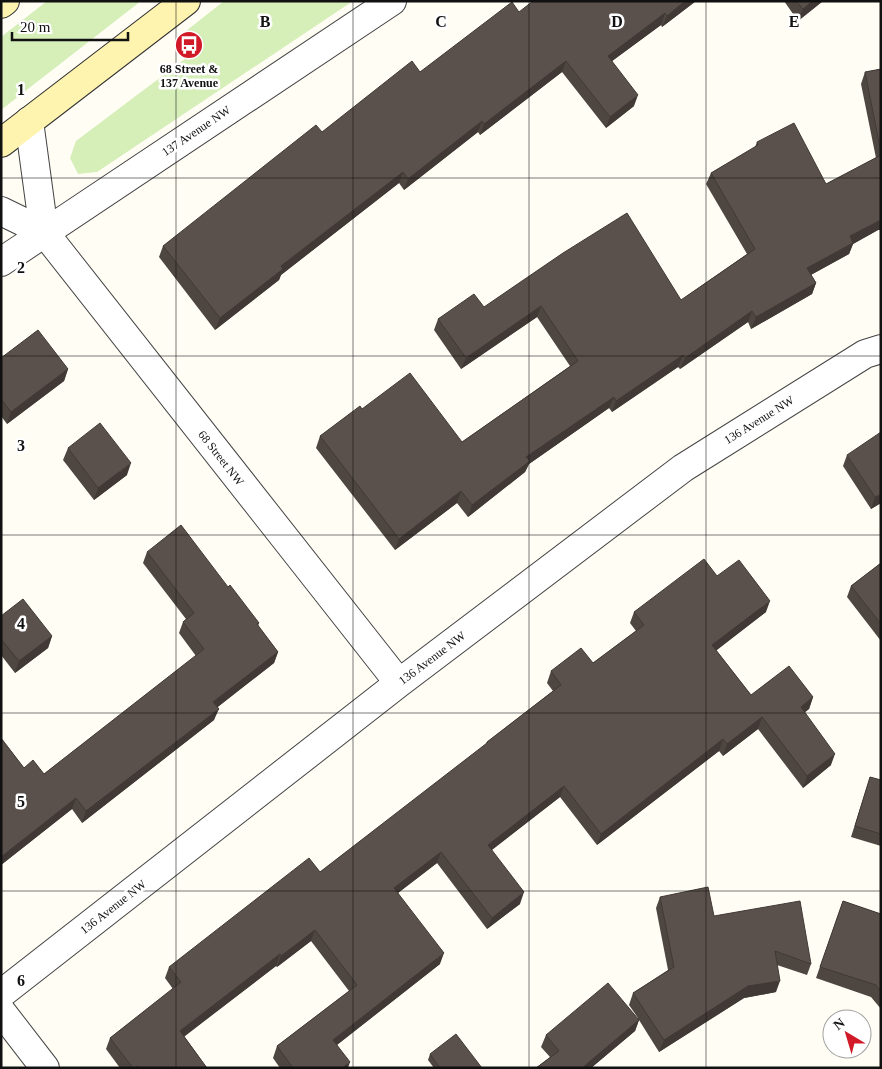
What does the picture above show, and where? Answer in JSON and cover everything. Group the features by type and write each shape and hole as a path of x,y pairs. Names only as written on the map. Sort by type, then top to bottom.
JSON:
{"main road":[{"path":"1,4 5,1"},
{"path":"1,143 186,1"}],"street":[{"name":"137 Avenue NW","path":"1,262 392,1"},
{"path":"29,121 44,232"},
{"name":"68 Street NW","path":"1,211 44,232 398,683"},
{"name":"136 Avenue NW","path":"1,994 398,683 683,468 865,354 881,349"},
{"path":"1,1011 45,1068"}],"green space":[{"path":"47,1 141,1 1,110 1,37"},
{"path":"224,1 353,1 97,172 78,174 70,158 76,141 194,52 181,35"}],"building":[{"path":"533,1 685,1 667,16 665,13 608,56 638,95 610,117 566,61 484,124 482,121 408,179 403,172 281,266 283,269 220,318 163,246 316,125 322,132 412,61 420,72 512,2 519,12"},
{"path":"796,1 813,1 803,9"},
{"path":"881,69 881,152 865,72"},
{"path":"794,123 826,184 881,155 881,220 850,236 853,243 807,268 816,283 756,317 752,311 685,358 683,355 616,401 614,397 526,457 530,461 472,505 461,491 399,539 320,436 360,406 362,409 410,373 462,442 578,361 541,306 466,358 438,319 474,294 484,307 563,253 627,213 681,300 755,249 711,173 758,145 757,142"},
{"path":"38,330 68,369 11,412 1,399 1,358"},
{"path":"100,423 131,463 98,488 68,448"},
{"path":"881,432 881,494 875,497 847,455"},
{"path":"181,525 228,587 230,585 278,652 213,702 219,709 86,811 76,798 1,857 1,738 24,768 33,760 44,774 204,649 183,622 194,613 147,552"},
{"path":"704,559 717,576 739,560 770,601 712,645 751,695 789,666 813,697 801,707 835,754 807,776 762,717 727,744 723,739 601,834 564,786 488,845 524,892 492,918 441,852 394,888 444,953 333,1040 350,1062 342,1068 293,1068 277,1046 357,985 315,930 281,956 280,954 180,1031 207,1068 138,1068 137,1066 133,1068 110,1038 181,982 169,967 309,858 320,872 487,743 561,685 551,671 581,648 593,663 644,625 634,612"},
{"path":"881,563 881,624 851,586"},
{"path":"23,599 52,636 19,661 1,639 1,616"},
{"path":"870,777 881,780 881,834 855,826"},
{"path":"708,887 714,916 800,901 811,964 775,951 780,981 748,986 664,1040 633,993 674,967 660,897"},
{"path":"843,901 881,914 881,992 876,985 820,967"},
{"path":"608,983 639,1020 582,1068 536,1068 559,1051 546,1035"},
{"path":"456,1034 482,1068 440,1068 430,1054"}],"place":[{"name":"68 Street & 137 Avenue","path":"189,45"}]}
